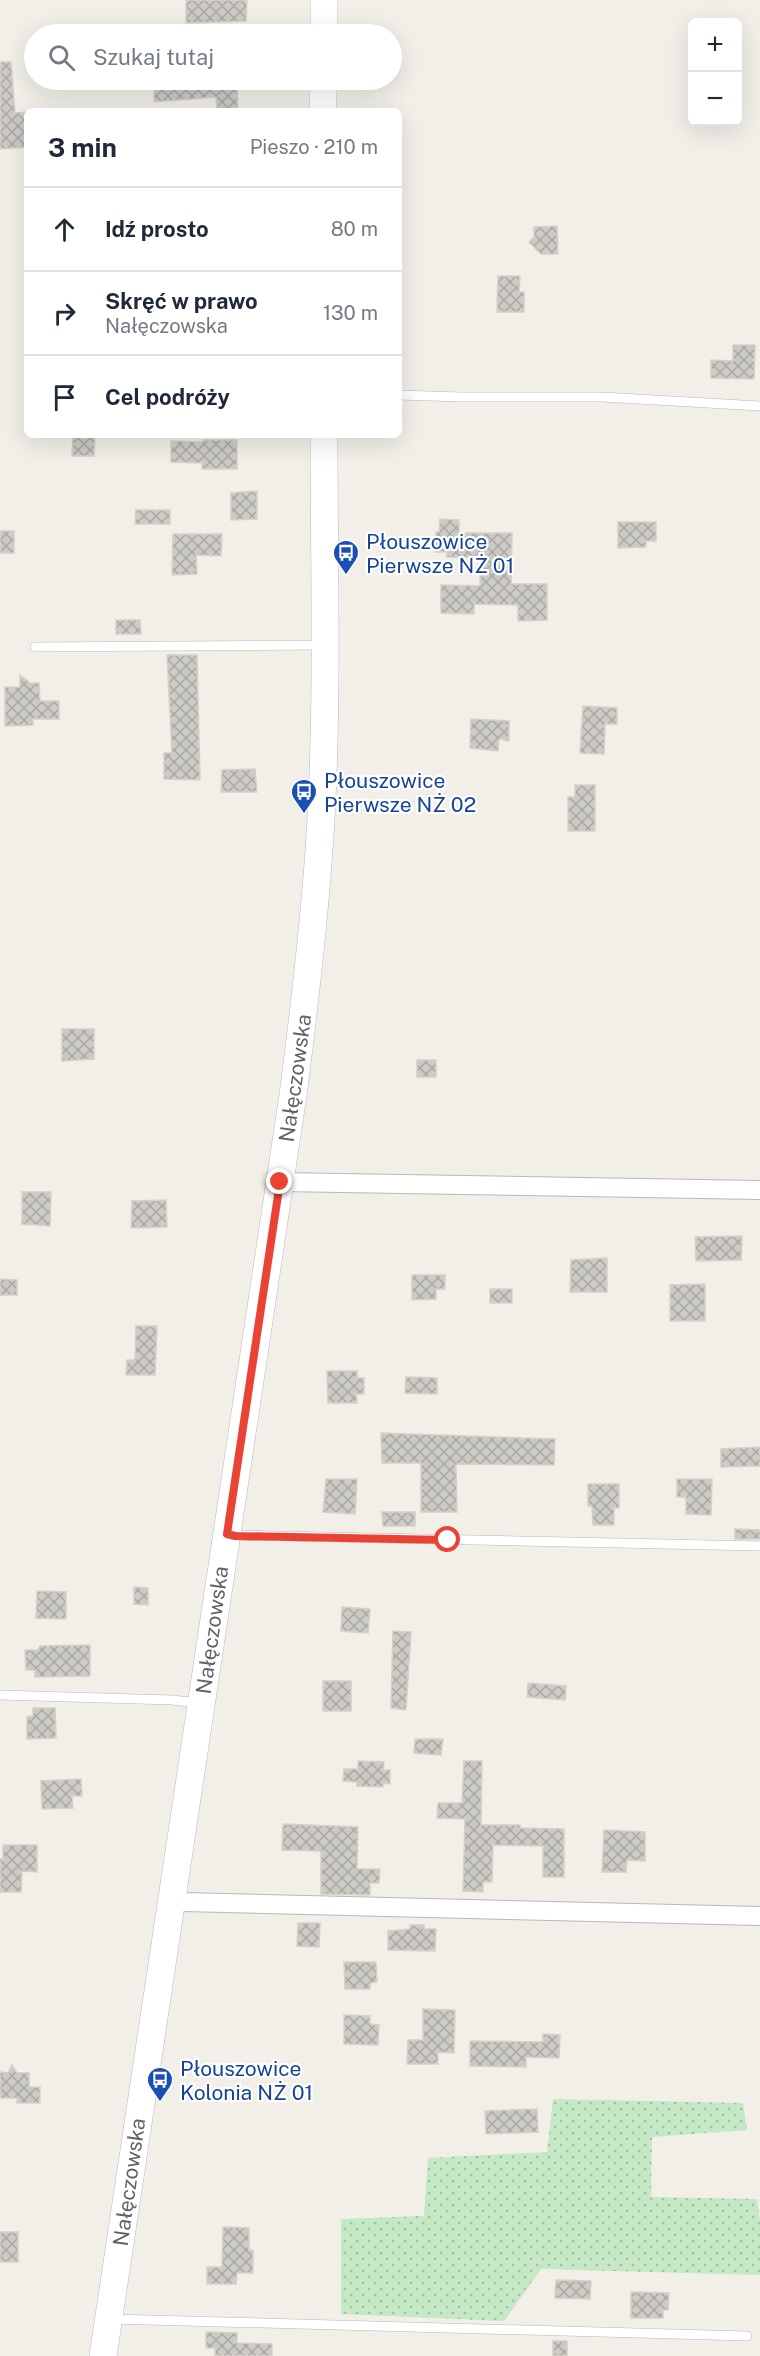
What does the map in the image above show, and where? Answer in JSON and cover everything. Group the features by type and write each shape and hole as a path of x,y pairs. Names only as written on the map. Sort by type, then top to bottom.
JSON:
{"main road":[{"path":"324,0 324,24"},
{"path":"323,90 323,108"},
{"name":"Nałęczowska","path":"103,2356 302,1026 317,878 323,780 324,438"}],"street":[{"path":"280,1182 760,1190"},
{"path":"172,1899 183,1902 760,1916"}],"lane":[{"path":"402,395 602,397 760,406"},
{"path":"35,647 324,645"},
{"path":"227,1534 235,1536 760,1545"},
{"path":"0,1695 172,1700 201,1703"},
{"path":"109,2318 747,2336"}],"green space":[{"path":"553,2099 743,2103 747,2130 652,2137 651,2197 757,2199 760,2221 760,2275 541,2269 504,2321 341,2314 341,2219 424,2216 428,2158 547,2152"}],"building":[{"path":"186,0 247,0 246,21 186,23"},
{"path":"0,62 11,62 15,113 24,112 24,147 0,149"},
{"path":"154,90 237,90 238,108 217,108 216,97 154,102"},
{"path":"557,226 558,254 541,254 529,242 534,237 534,227"},
{"path":"498,276 520,276 519,292 524,292 524,312 497,312"},
{"path":"733,345 755,345 754,379 711,378 711,360 733,361"},
{"path":"73,438 95,438 94,456 72,456"},
{"path":"203,440 237,440 237,469 202,469 202,463 171,462 171,441 203,442"},
{"path":"257,491 257,519 231,520 231,493"},
{"path":"136,510 170,510 170,524 135,524"},
{"path":"440,519 459,520 459,532 463,533 512,533 511,584 547,584 547,620 518,621 518,605 474,604 474,614 441,613 441,585 480,586 481,558 447,557 447,552 435,552 436,532 439,532"},
{"path":"618,522 656,522 656,541 646,541 646,547 618,548"},
{"path":"0,531 14,531 14,553 0,553"},
{"path":"173,534 222,534 221,556 196,555 197,574 172,575"},
{"path":"116,620 140,620 141,634 116,634"},
{"path":"167,655 197,655 200,780 164,779 164,753 172,753"},
{"path":"20,675 30,683 39,683 40,701 59,701 59,719 33,719 33,725 5,726 5,687 20,687"},
{"path":"583,706 617,708 617,724 605,724 604,754 580,753"},
{"path":"471,719 509,721 509,741 499,739 498,751 470,748"},
{"path":"255,769 257,792 221,792 222,770"},
{"path":"575,785 595,785 595,831 568,831 568,797 575,797"},
{"path":"62,1029 94,1029 94,1059 62,1061"},
{"path":"417,1060 436,1060 436,1077 417,1077"},
{"path":"22,1192 51,1192 50,1226 22,1224"},
{"path":"166,1200 167,1227 131,1228 132,1201"},
{"path":"742,1236 741,1260 696,1261 695,1237"},
{"path":"607,1258 607,1292 570,1292 571,1260"},
{"path":"412,1275 445,1275 445,1289 436,1289 436,1299 412,1300"},
{"path":"0,1279 17,1280 17,1295 0,1295"},
{"path":"705,1284 705,1321 670,1321 670,1285"},
{"path":"490,1289 512,1289 512,1303 490,1303"},
{"path":"136,1326 157,1326 155,1375 126,1375 127,1360 135,1360"},
{"path":"327,1371 357,1371 357,1378 364,1378 364,1394 356,1394 357,1403 328,1403"},
{"path":"406,1377 437,1378 437,1394 405,1393"},
{"path":"381,1433 555,1439 554,1465 456,1464 457,1512 421,1512 421,1463 382,1463"},
{"path":"760,1447 760,1466 721,1467 721,1449"},
{"path":"326,1479 357,1479 355,1514 323,1512"},
{"path":"677,1479 712,1479 711,1515 686,1514 686,1497 677,1497"},
{"path":"588,1484 619,1484 619,1508 614,1508 614,1525 593,1525 592,1506 588,1506"},
{"path":"382,1512 415,1512 415,1526 383,1526"},
{"path":"735,1529 760,1530 760,1539 735,1539"},
{"path":"134,1587 148,1588 148,1605 134,1604"},
{"path":"37,1591 66,1592 66,1619 36,1618"},
{"path":"342,1607 370,1609 368,1633 341,1631"},
{"path":"393,1631 411,1632 406,1710 391,1708"},
{"path":"90,1645 90,1676 35,1677 35,1670 26,1670 25,1650 38,1650 40,1646"},
{"path":"323,1681 351,1681 351,1711 323,1711"},
{"path":"528,1683 566,1686 565,1700 527,1697"},
{"path":"33,1708 55,1708 56,1738 27,1739 27,1717 33,1716"},
{"path":"415,1739 443,1739 441,1755 414,1753"},
{"path":"358,1761 384,1762 383,1770 390,1770 390,1784 383,1783 383,1787 357,1786 357,1782 343,1781 344,1769 358,1769"},
{"path":"464,1761 482,1761 481,1825 520,1825 520,1828 564,1829 564,1877 543,1877 543,1846 493,1845 492,1882 483,1882 483,1892 463,1891 465,1819 437,1818 438,1803 462,1803"},
{"path":"81,1779 82,1796 72,1796 73,1808 42,1809 41,1781"},
{"path":"283,1824 358,1827 357,1869 380,1869 379,1883 370,1883 370,1895 321,1894 321,1851 282,1850"},
{"path":"604,1830 645,1832 645,1861 627,1860 626,1872 602,1872"},
{"path":"3,1845 37,1845 37,1872 22,1871 21,1892 0,1892 0,1859 3,1859"},
{"path":"298,1923 320,1923 319,1947 297,1946"},
{"path":"410,1925 424,1925 424,1929 436,1929 435,1951 388,1950 388,1931 410,1929"},
{"path":"344,1962 376,1962 377,1982 370,1983 370,1989 345,1989"},
{"path":"423,2009 455,2010 454,2053 438,2052 438,2064 407,2064 408,2040 423,2040"},
{"path":"344,2015 370,2016 370,2024 379,2025 378,2045 344,2044"},
{"path":"543,2034 560,2035 559,2058 526,2057 526,2067 470,2066 470,2041 543,2042"},
{"path":"12,2065 17,2073 29,2073 29,2087 40,2087 40,2103 17,2103 17,2098 0,2098 0,2072 8,2073"},
{"path":"537,2109 538,2132 486,2134 485,2111"},
{"path":"223,2227 249,2228 249,2250 253,2250 253,2273 237,2273 236,2284 207,2284 207,2267 222,2267"},
{"path":"0,2232 18,2232 18,2262 0,2262"},
{"path":"556,2280 591,2281 590,2299 555,2298"},
{"path":"631,2292 669,2293 668,2310 663,2310 663,2318 631,2318"},
{"path":"206,2332 237,2333 237,2343 272,2344 272,2356 215,2356 215,2348 206,2348"},
{"path":"553,2341 567,2341 567,2356 553,2356"}],"place":[{"name":"Płouszowice Pierwsze NŻ 01","path":"346,576"},
{"name":"Płouszowice Pierwsze NŻ 02","path":"304,815"},
{"name":"Płouszowice Kolonia NŻ 01","path":"160,2103"}],"route":[{"path":"280,1182 227,1534 448,1540"}]}
